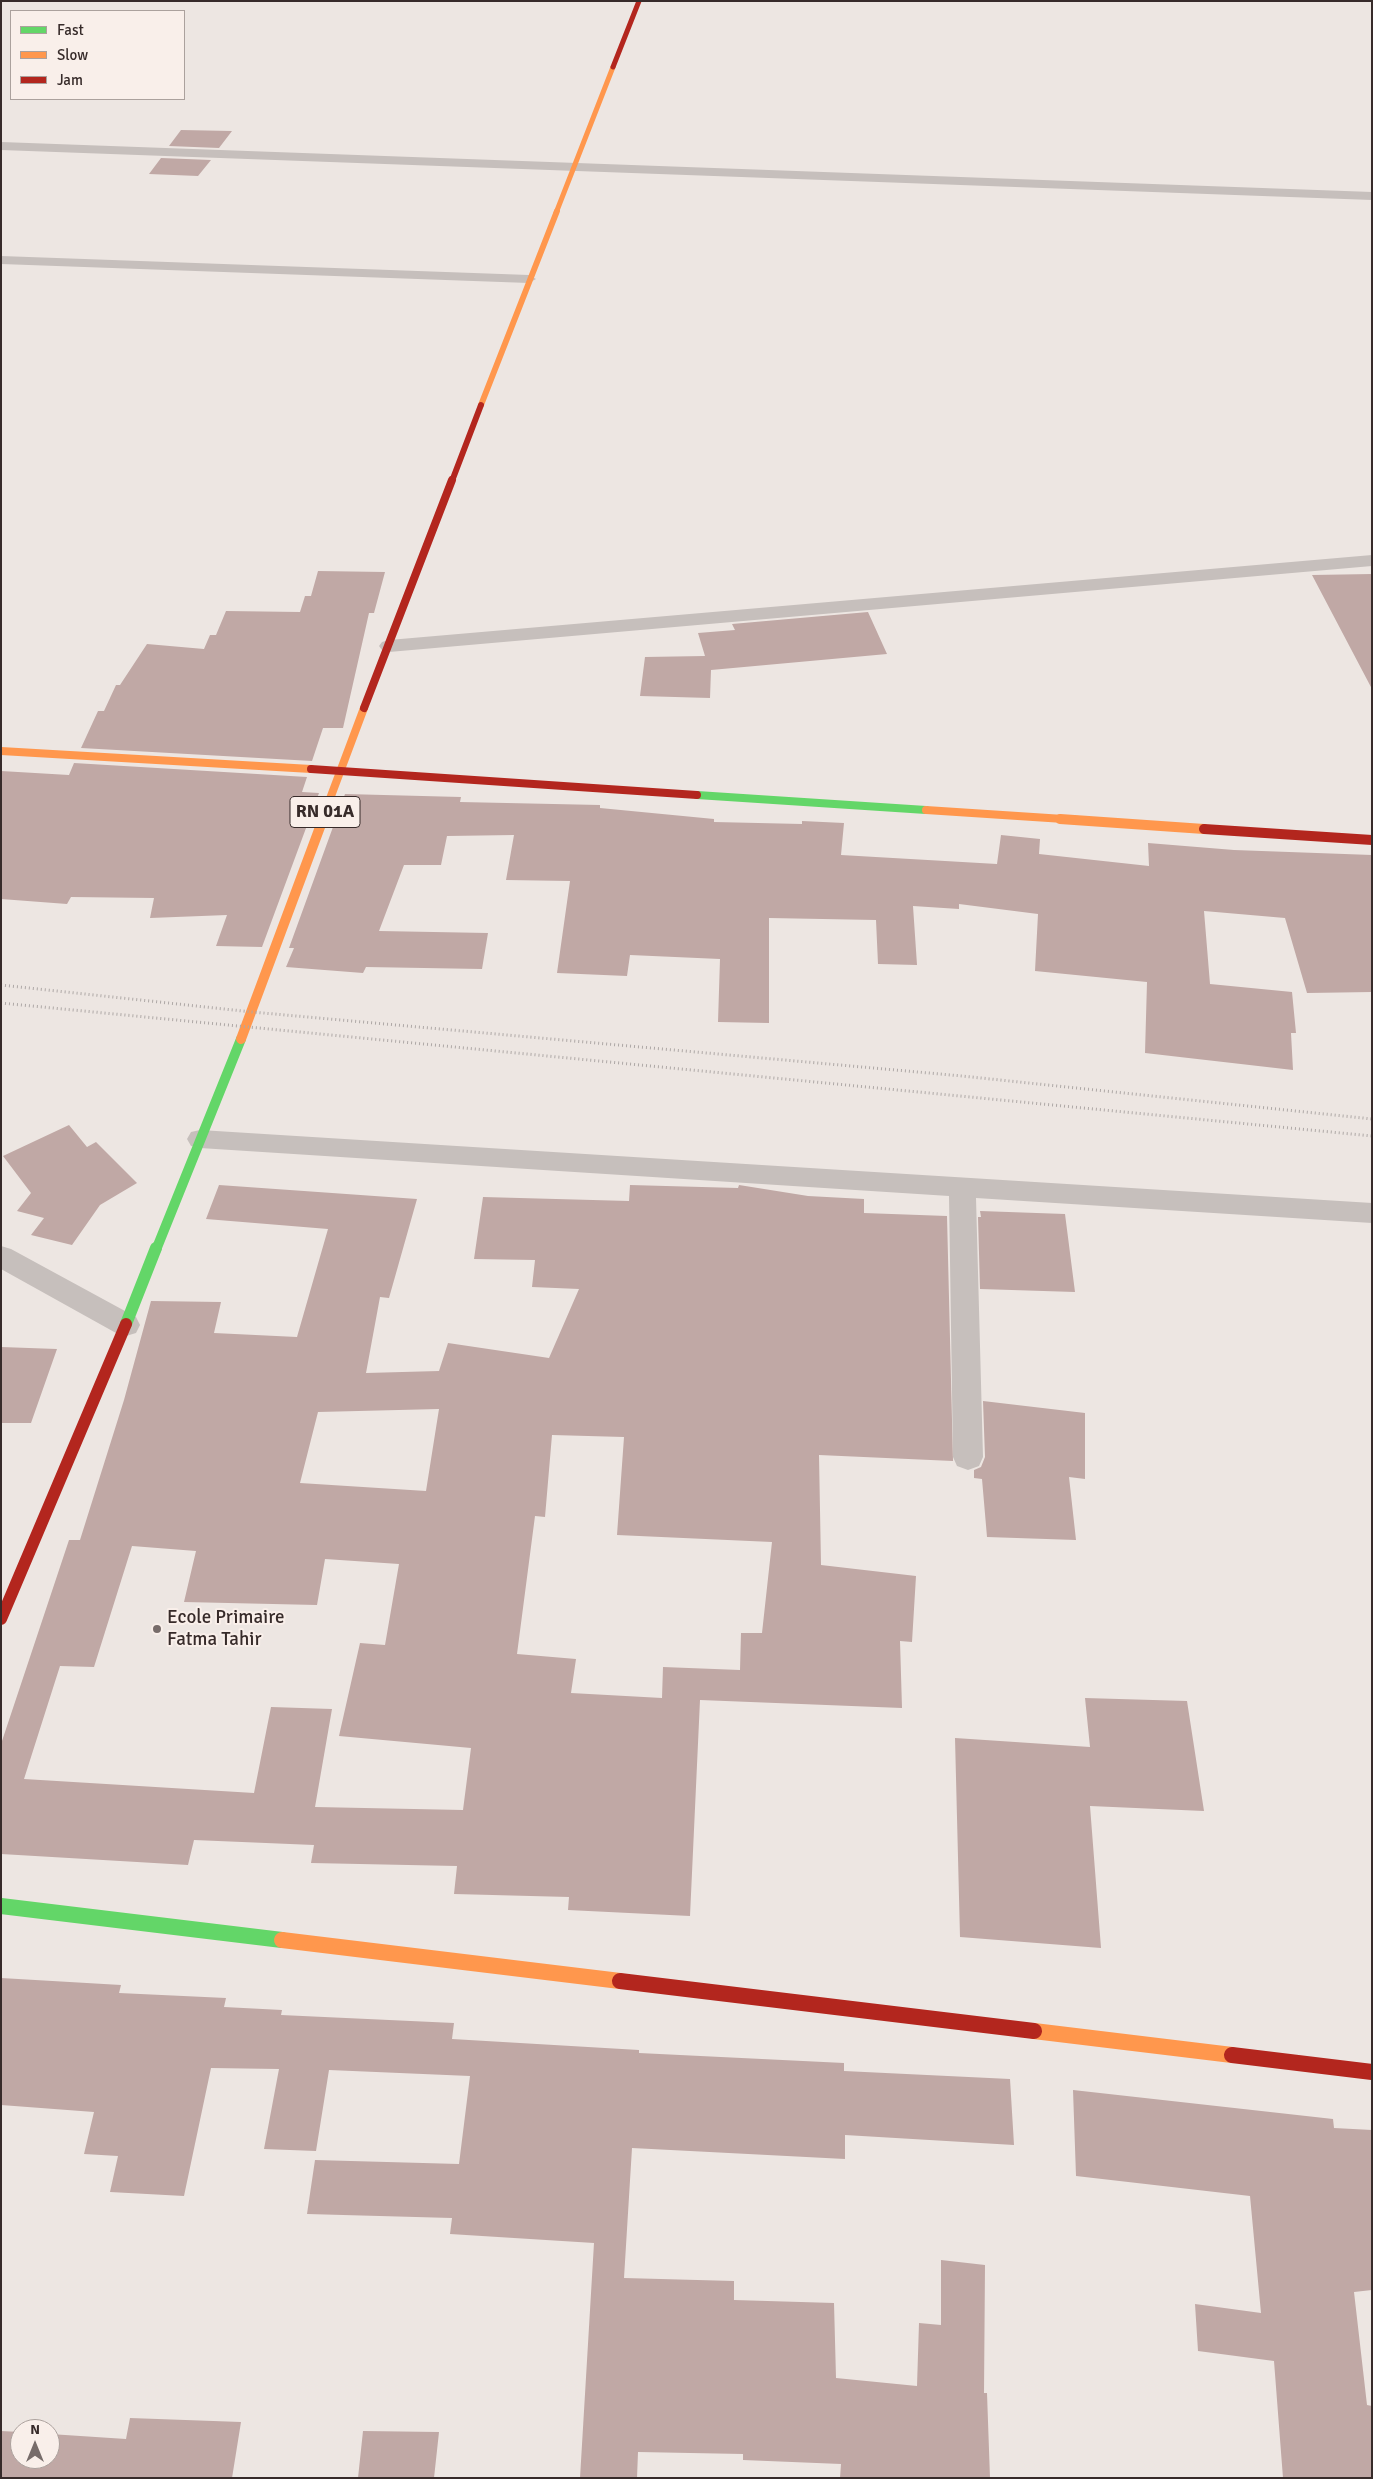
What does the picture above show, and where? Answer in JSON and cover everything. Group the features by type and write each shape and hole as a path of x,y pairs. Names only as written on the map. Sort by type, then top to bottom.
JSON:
{"main road":[{"name":"RN 01A","path":"1,1619 126,1325 247,1026 340,771 572,166 639,1"},
{"path":"1,751 340,771 1372,840"},
{"path":"1,1906 1372,2072"}],"street":[{"path":"1,146 1372,196"},
{"path":"1,260 529,279"},
{"path":"389,646 1372,560"},
{"path":"200,1139 1372,1213"},
{"path":"962,1187 968,1457"},
{"path":"1,1256 126,1325"}],"building":[{"path":"181,130 232,131 219,148 169,146"},
{"path":"161,158 211,160 198,176 149,174"},
{"path":"318,571 385,572 374,613 369,613 343,728 323,728 312,761 81,748 98,711 104,711 116,685 120,685 147,644 204,649 210,635 216,635 226,611 300,612 305,596 311,596"},
{"path":"1372,574 1372,689 1312,575"},
{"path":"868,612 887,654 711,670 710,698 640,696 645,657 705,656 698,633 735,630 732,624"},
{"path":"74,763 307,777 302,792 319,793 262,947 216,946 227,915 150,918 154,898 71,897 67,904 1,899 1,771 69,775"},
{"path":"345,794 461,797 460,802 600,805 600,808 714,819 714,822 802,824 802,821 844,823 841,855 997,864 1001,835 1040,839 1039,854 1149,866 1148,843 1234,850 1372,855 1372,992 1307,993 1285,918 1204,911 1210,984 1292,992 1296,1033 1291,1033 1293,1070 1145,1053 1147,982 1035,971 1038,914 959,904 959,909 913,906 917,965 878,964 876,920 769,918 769,1023 718,1022 720,959 630,955 627,976 557,973 570,881 506,880 514,835 447,836 441,865 404,865 379,931 488,933 482,969 366,967 363,973 286,967 294,948 289,948"},
{"path":"69,1125 87,1147 96,1142 137,1183 100,1205 72,1245 31,1235 44,1218 17,1211 31,1193 3,1156"},
{"path":"219,1185 417,1199 389,1298 380,1297 366,1373 439,1371 448,1343 549,1358 579,1289 532,1287 535,1260 474,1259 483,1197 629,1201 630,1185 738,1188 739,1185 808,1196 864,1199 864,1213 947,1216 953,1461 819,1455 821,1565 916,1576 912,1642 900,1641 902,1708 700,1700 690,1916 568,1910 569,1897 454,1894 457,1866 311,1863 314,1845 194,1840 188,1865 1,1854 1,1744 69,1540 80,1540 124,1400 151,1301 221,1302 214,1333 297,1337 328,1229 206,1219","holes":["439,1409 426,1491 300,1483 318,1412","552,1435 624,1437 617,1535 772,1542 762,1633 741,1633 740,1670 663,1667 662,1698 571,1693 576,1659 517,1654 535,1516 545,1517","132,1546 196,1551 184,1602 317,1605 325,1559 399,1564 385,1645 360,1643 339,1736 471,1748 463,1810 315,1807 332,1709 271,1707 254,1793 24,1779 60,1666 94,1667"]},
{"path":"980,1211 1065,1214 1075,1292 980,1289 978,1217 981,1217"},
{"path":"1,1347 57,1349 31,1423 1,1423"},
{"path":"983,1401 1085,1413 1085,1479 1069,1477 1076,1540 987,1537 982,1479 974,1478 974,1470 981,1467 985,1457"},
{"path":"1085,1698 1187,1701 1204,1811 1090,1806 1101,1948 960,1937 955,1738 1090,1747"},
{"path":"1,1978 121,1985 119,1993 226,1998 224,2007 282,2010 281,2015 454,2023 452,2039 639,2050 639,2053 844,2063 844,2071 1010,2079 1014,2145 845,2135 845,2159 632,2148 624,2278 734,2281 734,2300 834,2303 836,2378 917,2386 919,2323 941,2325 941,2260 985,2265 984,2393 987,2393 990,2478 840,2478 841,2464 743,2460 743,2454 638,2452 637,2478 580,2478 594,2243 450,2234 452,2218 307,2214 315,2160 459,2164 470,2076 329,2070 316,2151 264,2149 279,2069 211,2068 184,2196 110,2192 118,2156 84,2154 94,2112 1,2105"},
{"path":"1073,2090 1333,2119 1334,2128 1372,2130 1372,2290 1354,2292 1367,2405 1372,2406 1372,2478 1283,2478 1274,2361 1198,2351 1195,2304 1261,2313 1250,2196 1076,2176"},
{"path":"130,2418 241,2422 232,2478 1,2478 1,2431 10,2431 10,2469 60,2469 60,2435 126,2439"},
{"path":"363,2431 439,2432 434,2478 358,2478"}],"railway":[{"path":"1,985 252,1012 962,1076 1372,1119"},
{"path":"1,1003 1372,1136"}],"traffic: fast":[{"path":"697,795 926,810"},
{"path":"126,1324 241,1039"},
{"path":"1,1906 282,1940"}],"traffic: slow":[{"path":"481,405 613,67"},
{"path":"241,1039 364,708"},
{"path":"1,751 311,769"},
{"path":"926,810 1204,829"},
{"path":"282,1940 620,1981"},
{"path":"1034,2031 1232,2055"}],"traffic: jam":[{"path":"613,67 639,1"},
{"path":"364,708 481,405"},
{"path":"311,769 697,795"},
{"path":"1204,829 1372,840"},
{"path":"1,1619 126,1324"},
{"path":"620,1981 1034,2031"},
{"path":"1232,2055 1372,2072"}],"place":[{"name":"Ecole Primaire Fatma Tahir","path":"157,1629"}]}
